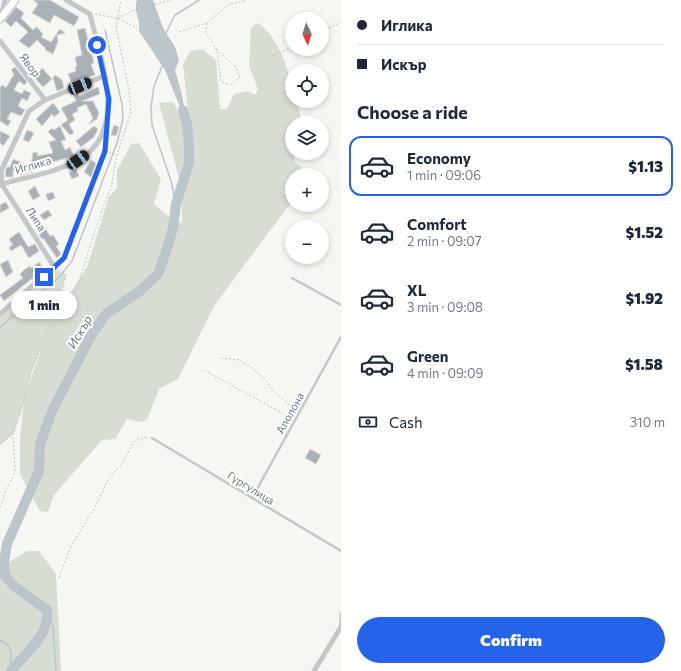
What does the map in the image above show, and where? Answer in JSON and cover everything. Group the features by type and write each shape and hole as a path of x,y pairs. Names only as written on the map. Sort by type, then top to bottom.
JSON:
{"street":[{"path":"0,19 5,0"},
{"path":"0,19 15,0"},
{"path":"66,0 90,14"},
{"name":"Иглика","path":"1,184 58,168 78,160 91,150 100,138 108,120 109,99 90,14"},
{"name":"Явор","path":"0,41 44,100"},
{"path":"1,184 1,171 25,117 34,106 44,100 104,76"},
{"path":"0,314 58,269 64,258 101,164 105,151 108,120"},
{"name":"Липа","path":"1,184 58,269"},
{"path":"314,671 340,628"}],"lane":[{"path":"292,278 341,304"},
{"name":"Аполона","path":"254,499 257,489 341,337"},
{"name":"Гургулица","path":"152,438 341,551"},
{"path":"340,628 341,613"}],"path":[{"path":"57,309 66,305 72,299 78,288 105,201 111,188 117,155 131,112 129,89 116,27 121,0"},
{"path":"117,18 132,11 172,0"},
{"path":"179,32 207,23 228,5 246,0"},
{"path":"90,14 117,18 137,28"},
{"path":"329,28 341,22"},
{"path":"207,23 206,33 217,50 236,67 240,77 231,85 221,82 217,50"},
{"path":"272,56 285,50"},
{"path":"109,152 117,155"},
{"path":"0,508 6,490 15,472 13,434 19,418 30,372 57,309 66,275 58,269"},
{"path":"221,358 239,360 252,368 265,379 274,392 299,413"},
{"path":"204,370 295,420"},
{"path":"0,444 13,434"},
{"path":"59,578 70,548 94,509 109,478 118,469 135,441 144,438 152,438"}],"shaded area":[{"path":"137,0 153,0 163,28 175,47 179,60 175,70 182,95 187,124 165,70 139,31 136,8"},
{"path":"258,23 273,38 285,64 285,108 299,108 300,113 300,116 285,116 285,160 294,160 303,168 285,168 285,210 214,306 178,379 159,389 147,420 139,422 127,419 115,439 102,440 54,495 48,512 40,511 20,474 20,438 24,403 13,434 0,445 0,314 55,268 66,275 51,323 87,267 109,196 117,189 117,170 131,144 139,143 161,179 154,204 177,224 182,221 181,186 159,103 173,102 184,122 189,121 183,65 190,51 202,49 216,60 220,109 227,109 234,94 248,91 255,95 258,89 249,66 251,28","holes":["47,333 26,392 31,372"]},
{"path":"27,551 39,551 56,574 61,671 0,671 0,568"}],"building":[{"path":"33,0 50,0 79,17 74,26 54,15 50,23 32,13 38,4"},
{"path":"16,7 24,13 21,18 33,30 37,27 43,34 41,37 51,42 60,29 65,33 57,35 58,42 53,54 45,50 46,49 37,40 29,48 19,41 28,32 16,21 11,27 5,21"},
{"path":"85,28 94,63 91,64 95,75 71,82 68,74 76,71 75,67 77,66 75,57 82,55 77,30"},
{"path":"15,67 27,82 24,85 19,81 14,90 22,94 24,90 31,93 27,101 22,98 18,106 25,110 21,116 11,112 7,119 11,121 8,126 0,121 0,87 3,85 6,88 14,74 11,70"},
{"path":"42,68 52,79 43,87 35,78"},
{"path":"55,75 62,80 64,88 57,91 53,78"},
{"path":"98,87 100,94 82,101 93,101 99,113 97,119 89,124 93,118 86,104 77,108 78,111 72,114 75,120 69,124 74,133 70,135 61,125 68,120 61,108 76,101 73,93 77,91 79,96"},
{"path":"53,103 60,112 54,117 52,114 42,126 36,119"},
{"path":"114,125 119,127 116,136 111,135"},
{"path":"60,126 66,140 61,141 65,150 70,147 74,156 46,164 36,163 36,166 31,166 33,152 38,153 37,156 53,153 49,142 56,140 48,132 52,128 54,130"},
{"path":"94,126 98,129 94,137 81,147 76,141"},
{"path":"27,130 34,133 29,142 23,140"},
{"path":"0,131 10,136 3,146 0,143"},
{"path":"13,159 32,167 33,172 21,175 13,170 13,177 6,177 5,172 7,167 10,167"},
{"path":"91,160 96,163 91,177 84,172"},
{"path":"76,169 79,176 72,179 69,173"},
{"path":"35,186 40,196 33,200 28,191"},
{"path":"53,192 55,198 48,201 46,194"},
{"path":"6,202 9,208 0,213 0,205"},
{"path":"48,210 52,215 44,220 40,215"},
{"path":"43,225 50,236 53,235 59,244 56,246 61,254 57,258 43,238 42,239 39,235 41,234 37,228"},
{"path":"19,232 28,247 35,244 39,251 29,258 21,245 11,251 9,247 13,245 9,239"},
{"path":"8,260 13,272 6,277 0,264"},
{"path":"39,262 44,269 4,301 0,295 23,278 20,274 24,270 30,266 31,268"},
{"path":"310,449 321,455 316,464 305,458"}],"waterway":[{"path":"165,35 175,15 199,0"},
{"path":"0,327 60,276 72,261 117,143 123,119 122,104 105,30"},
{"path":"163,64 154,86 151,107 152,125 171,181 176,204"},
{"name":"Искър","path":"11,671 41,636 45,628 47,610 14,586 5,576 4,562 7,544 39,471 40,444 53,409 92,334 106,314 140,291 158,274 173,228 176,204 189,163 187,124 183,110"},
{"path":"47,610 53,625 56,671"},
{"path":"0,640 8,645 11,653 10,671"}],"route":[{"path":"44,277 64,258 73,238 105,151 109,99 97,45"}]}
